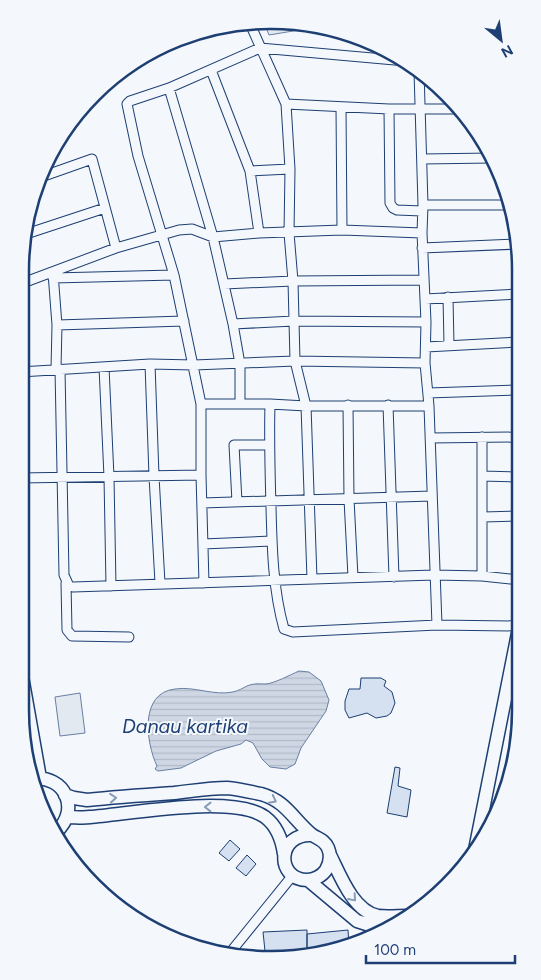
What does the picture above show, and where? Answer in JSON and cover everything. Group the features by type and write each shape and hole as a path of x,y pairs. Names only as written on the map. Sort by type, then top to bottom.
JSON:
{"street":[{"path":"252,29 286,104 290,170 289,232 295,361 306,406 312,579"},
{"path":"204,583 201,404 174,275 138,156 127,104 130,101 169,88 260,48 388,59"},
{"path":"211,70 250,171 259,233"},
{"path":"420,81 422,248 426,322 425,363 429,406 437,625"},
{"path":"169,88 213,238 224,284 240,364 240,403"},
{"path":"286,104 389,109 450,109"},
{"path":"341,107 342,230"},
{"path":"389,109 390,203 393,208 397,210 503,205"},
{"path":"422,159 484,158"},
{"path":"49,174 92,159 116,248"},
{"path":"250,171 290,170"},
{"path":"32,232 105,208"},
{"path":"29,281 53,274 116,248 179,230 192,229 213,238 259,233 342,230 422,232"},
{"path":"422,248 511,244"},
{"path":"53,274 174,275"},
{"path":"53,274 57,325 67,630 72,636 129,637"},
{"path":"224,284 292,280 424,280"},
{"path":"425,299 512,294"},
{"path":"448,297 448,345"},
{"path":"57,325 184,321"},
{"path":"233,324 294,321 426,322"},
{"path":"426,346 512,342"},
{"path":"29,371 150,364 194,365 295,361 425,363"},
{"path":"150,364 160,583"},
{"path":"104,366 111,586"},
{"path":"428,393 512,390"},
{"path":"201,404 429,406"},
{"path":"270,404 268,445 272,541 275,580 284,629 288,631 437,625 512,625"},
{"path":"348,405 349,500 353,577"},
{"path":"388,405 394,577"},
{"path":"482,437 482,576"},
{"path":"430,438 512,437"},
{"path":"237,502 234,445 268,445"},
{"path":"29,478 201,475"},
{"path":"482,476 512,477"},
{"path":"202,503 432,496"},
{"path":"483,516 512,516"},
{"path":"203,544 272,541"},
{"path":"66,583 73,587 434,575 482,576 512,579"},
{"path":"478,833 512,665"},
{"path":"39,779 49,780 59,786 65,795 68,805 67,817 60,828"},
{"path":"65,795 87,800 228,788 262,795 278,801 312,835 324,842 347,890 360,906 377,916 396,916"},
{"path":"67,817 89,817 180,807 227,807 256,812 266,818 281,838 284,862 287,869 300,879 308,880 322,874 327,869 330,855"},
{"path":"284,854 292,840 298,836 312,835"},
{"path":"234,948 293,875"},
{"path":"308,880 357,921 375,927"}],"shaded area":[{"path":"267,29 297,30 269,35"},
{"path":"80,693 85,733 60,736 55,697"}],"water":[{"name":"Danau kartika","path":"299,671 309,672 321,681 329,700 326,711 301,748 295,764 286,769 270,767 262,759 253,743 246,740 241,744 216,751 181,768 158,771 155,769 157,766 150,745 148,720 155,699 163,693 182,688 219,693 233,692 252,684 274,682"}],"building":[{"path":"361,678 381,678 386,681 384,686 392,692 395,703 391,713 387,716 376,718 367,713 349,718 345,710 345,701 349,689 360,689"},
{"path":"395,767 400,768 398,786 411,790 407,817 387,813"},
{"path":"230,840 240,849 229,861 219,853"},
{"path":"247,855 256,864 246,876 236,868"},
{"path":"307,930 307,948 265,951 263,932"},
{"path":"348,930 349,938 307,948 307,934"}]}
